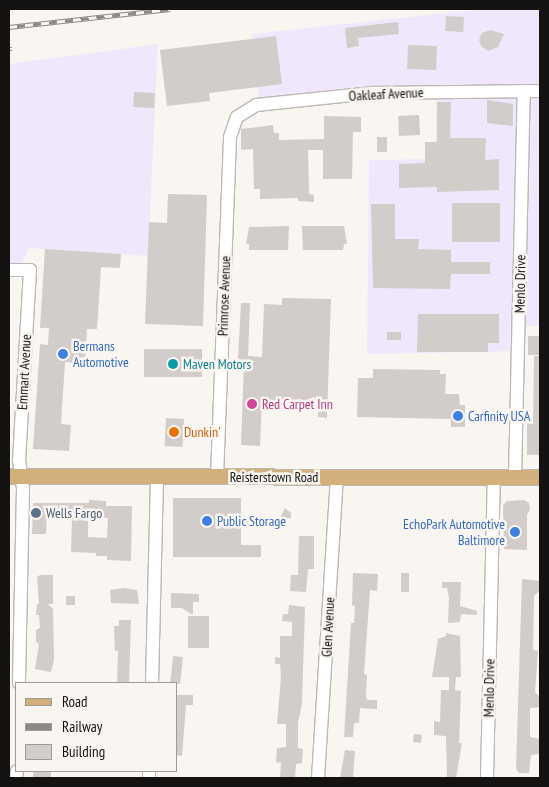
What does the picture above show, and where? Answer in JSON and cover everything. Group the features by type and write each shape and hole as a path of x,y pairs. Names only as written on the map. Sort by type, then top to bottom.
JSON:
{"main road":[{"name":"Reisterstown Road","path":"15,476 540,477"}],"street":[{"name":"Menlo Drive","path":"515,477 524,91"},
{"name":"Oakleaf Avenue","path":"237,117 256,105 373,93 540,91"},
{"name":"Primrose Avenue","path":"217,477 230,137 237,117"},
{"name":"Emmart Avenue","path":"9,270 30,270 19,460 15,476 19,682"},
{"name":"Glen Avenue","path":"318,778 337,476"},
{"path":"152,682 157,477"},
{"name":"Menlo Drive","path":"487,778 494,477"}],"shaded area":[{"path":"483,9 540,9 540,326 517,326 517,351 367,354 369,160 435,159 437,91 260,107 252,34"},
{"path":"158,44 148,256 29,248 20,267 9,268 9,64"}],"building":[{"path":"446,16 464,17 463,32 445,31"},
{"path":"398,22 399,34 358,38 359,46 347,48 345,28"},
{"path":"490,30 504,34 498,47 488,51 481,46 479,40 482,33"},
{"path":"276,36 282,84 209,93 210,101 167,106 160,50"},
{"path":"408,45 437,46 436,70 407,69"},
{"path":"134,92 155,93 154,108 133,107"},
{"path":"487,100 513,104 513,126 487,123"},
{"path":"437,102 451,102 450,138 486,138 485,160 499,159 499,190 437,192 437,187 399,188 399,164 425,163 425,142 437,142"},
{"path":"419,115 420,135 399,136 398,116"},
{"path":"324,116 361,117 361,132 353,132 352,179 323,179 323,150 308,150 309,194 314,195 314,202 298,201 298,198 260,199 260,189 254,189 253,149 241,150 241,129 273,125 274,133 279,133 279,140 324,139"},
{"path":"377,137 387,137 387,152 377,152"},
{"path":"168,194 207,195 203,326 145,324 149,222 167,223"},
{"path":"452,203 500,203 500,242 452,242"},
{"path":"371,204 395,204 395,239 419,239 418,249 451,250 451,262 490,262 490,274 451,274 450,289 373,288"},
{"path":"289,226 288,250 249,250 249,244 246,244 249,227"},
{"path":"302,226 344,226 347,244 344,244 343,250 303,250"},
{"name":"Bermans Automotive","path":"45,249 121,254 120,268 101,267 97,329 87,329 85,364 65,362 61,424 71,425 69,451 33,449 40,344 48,345 49,328 40,328"},
{"path":"282,298 331,299 327,418 318,417 318,403 262,401 260,446 241,445 244,362 238,358 241,303 250,303 248,356 262,357 264,304 282,305"},
{"path":"418,314 499,314 499,343 488,343 488,352 417,352"},
{"path":"387,332 401,332 401,340 387,340"},
{"path":"528,336 539,336 539,355 528,355"},
{"name":"Maven Motors","path":"144,349 202,349 202,377 144,377"},
{"path":"534,356 540,356 540,455 527,455 527,424 533,424"},
{"path":"373,369 440,370 440,374 446,374 445,394 459,394 460,405 465,405 465,427 451,427 451,419 357,417 358,378 373,378"},
{"name":"Dunkin'","path":"166,418 184,419 183,447 165,446"},
{"name":"Public Storage","path":"173,498 241,498 241,545 261,545 261,557 173,557"},
{"path":"89,500 106,501 106,506 132,506 131,561 107,560 107,556 96,556 96,553 71,552 72,520 68,520 68,512 47,512 46,534 32,534 33,503 89,503","holes":["88,517 108,518 107,538 88,537"]},
{"name":"EchoPark Automotive Baltimore","path":"524,500 529,503 530,510 527,514 527,550 504,549 503,505 507,501"},
{"path":"285,508 291,513 291,518 280,518"},
{"path":"299,536 314,536 314,569 308,569 306,592 290,591 291,575 298,575"},
{"path":"353,573 378,574 377,591 370,590 364,674 367,675 367,700 377,700 377,709 360,708 359,723 354,723 353,737 344,737 351,623 354,623 355,606 352,605"},
{"path":"401,573 409,573 409,592 401,592"},
{"path":"40,575 53,575 53,604 48,604 53,609 54,660 51,672 35,669 39,644 36,642 36,630 40,628 39,615 36,615 37,604 39,604 37,577"},
{"path":"522,579 540,581 540,590 534,596 533,650 538,651 535,692 540,697 540,707 530,708 530,737 540,739 540,754 531,755 529,773 519,773 516,769"},
{"path":"442,582 461,582 460,606 477,611 477,615 461,614 460,622 448,623 449,598 447,588 442,588"},
{"path":"123,588 137,590 139,604 111,603 110,590"},
{"path":"171,593 199,594 199,602 193,602 193,615 182,608 171,608"},
{"path":"66,596 75,596 75,605 66,605"},
{"path":"289,605 305,607 302,703 298,723 298,748 303,749 302,763 296,764 295,778 280,778 281,763 276,762 277,748 286,747 286,724 277,724 281,677 280,664 275,664 275,657 280,658 280,636 292,636 292,622 282,621 283,614 288,614"},
{"path":"188,616 209,616 209,648 188,648"},
{"path":"119,620 131,620 129,682 117,682 118,651 115,651 114,626 119,626"},
{"path":"446,633 460,636 461,677 456,677 455,690 461,691 459,743 462,743 456,778 447,777 446,736 434,735 434,721 440,722 441,690 449,690 449,677 432,677 438,639 446,636"},
{"path":"173,656 183,657 180,684 170,682"},
{"path":"178,695 193,695 193,705 186,705 182,756 178,755"},
{"path":"414,734 422,735 421,743 413,742"},
{"path":"345,750 355,751 353,778 340,778"},
{"path":"33,772 51,772 51,778 33,778"}],"railway":[{"path":"9,27 170,9"}],"place":[{"name":"Bermans Automotive","path":"63,354"},
{"name":"Maven Motors","path":"173,364"},
{"name":"Red Carpet Inn","path":"252,404"},
{"name":"Carfinity USA","path":"458,416"},
{"name":"Dunkin'","path":"174,432"},
{"name":"Wells Fargo","path":"36,513"},
{"name":"Public Storage","path":"207,521"},
{"name":"EchoPark Automotive Baltimore","path":"515,532"}]}
